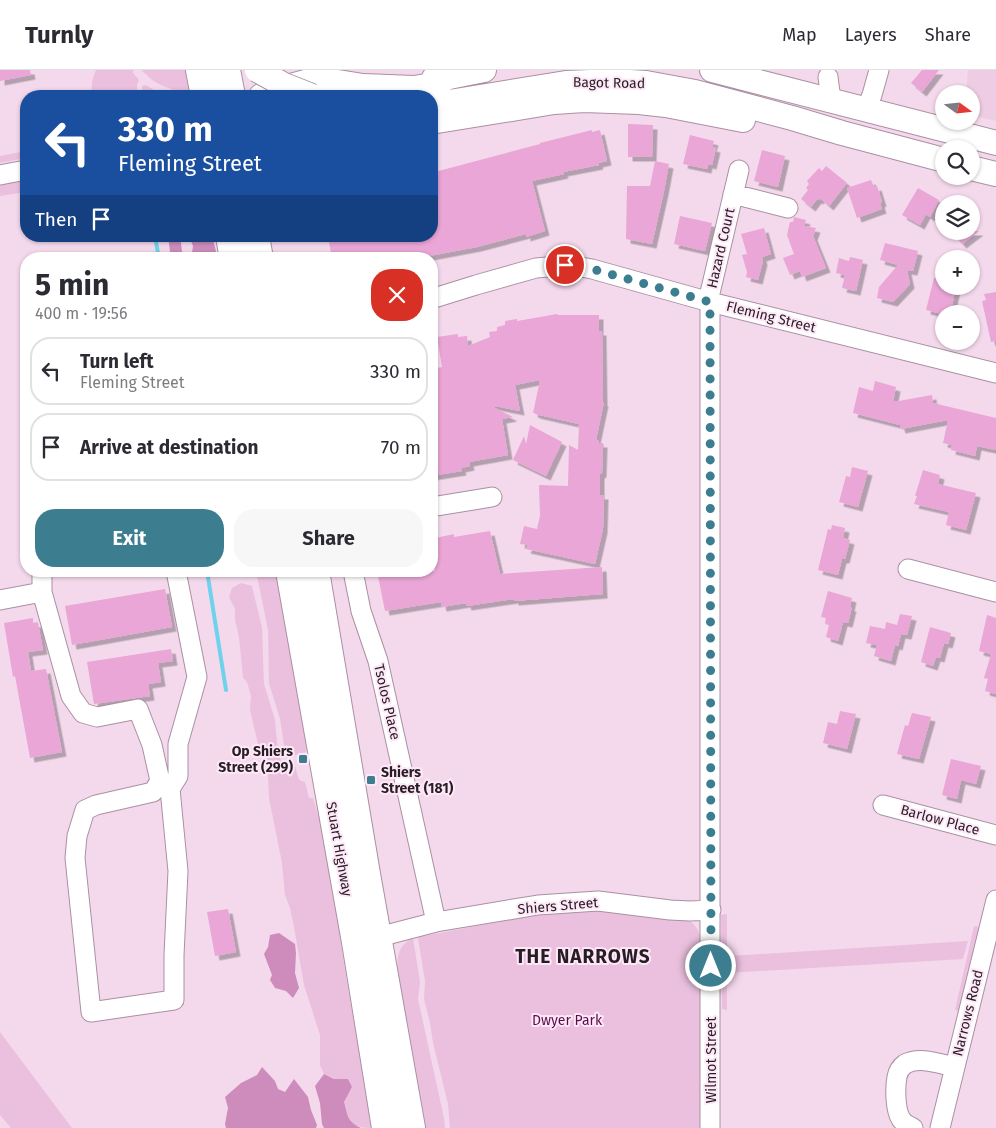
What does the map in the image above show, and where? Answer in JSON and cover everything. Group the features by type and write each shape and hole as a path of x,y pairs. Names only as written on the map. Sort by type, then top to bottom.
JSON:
{"highway":[{"path":"226,70 230,90"},
{"name":"Stuart Highway","path":"291,577 366,940 411,1128"},
{"name":"Stuart Highway","path":"316,577 366,940 386,1128"}],"main road":[{"path":"257,70 297,90"},
{"path":"343,70 368,77 395,80 449,77 484,70"},
{"path":"714,70 755,75 831,100 996,143"},
{"path":"276,90 309,81 414,88 434,84 449,77"},
{"name":"Bagot Road","path":"438,104 566,83 622,81 695,92 935,158"},
{"name":"Bagot Road","path":"438,121 554,102 612,100 666,105 779,127 842,133"},
{"path":"438,125 488,113"},
{"path":"980,170 996,174"}],"street":[{"path":"866,109 879,70"},
{"path":"828,77 831,100"},
{"name":"Hazard Court","path":"710,302 711,287 739,170"},
{"path":"0,175 20,171"},
{"name":"Hazard Court","path":"733,194 788,208"},
{"name":"Fleming Street","path":"438,298 476,284 536,268 570,265 592,269 710,302 996,373"},
{"name":"Wilmot Street","path":"710,302 710,1128"},
{"path":"438,506 492,497"},
{"path":"908,568 996,592"},
{"path":"42,577 42,592 71,696 83,713 97,717 138,709 152,745 160,781 154,792 96,805 85,810 77,836 76,858 91,1012 174,1000 178,871 170,789 178,776 178,744 197,677 177,577"},
{"name":"Tsolos Place","path":"354,577 361,611 378,661 436,922"},
{"path":"0,600 42,592"},
{"name":"Barlow Place","path":"883,805 996,835"},
{"name":"Narrows Road","path":"940,1128 996,900"},
{"name":"Shiers Street","path":"366,940 436,922 538,905 598,901 670,910 711,910"},
{"name":"Narrows Road","path":"913,1128 901,1120 897,1107 897,1076 900,1068 907,1063 918,1061 955,1067"}],"shaded area":[{"path":"968,70 996,70 996,121 980,117 980,85 967,85"},
{"path":"169,242 181,242 182,252 170,252"},
{"path":"191,242 214,242 216,252 192,252"},
{"path":"279,933 295,944 295,973 299,988 293,998 286,991 275,988 270,980 272,975 264,954 268,947 270,935"},
{"path":"262,1067 275,1081 278,1089 285,1092 294,1079 308,1097 317,1125 316,1128 226,1128 228,1108 225,1097 241,1083 257,1075"},
{"path":"324,1074 334,1079 348,1079 352,1087 344,1102 346,1111 349,1118 361,1128 324,1128 315,1086"}],"green space":[{"path":"96,70 133,70 133,73 139,80 137,90 92,90"},
{"path":"141,70 192,70 192,90 173,90 151,79"},
{"path":"146,85 154,90 142,90 142,86"},
{"path":"20,152 20,159 0,163 0,156"},
{"path":"20,181 20,193 0,196 0,184"},
{"path":"257,577 281,577 305,714 306,752 286,758 280,719 269,683 268,630"},
{"path":"241,583 252,586 262,628 264,684 275,720 280,758 282,763 294,762 299,780 305,782 309,798 313,798 326,842 345,970 372,1128 359,1127 352,1122 344,1102 352,1087 324,1074 320,1065 320,1035 304,985 290,908 285,895 282,863 269,798 267,757 261,757 250,710 251,696 247,682 243,678 235,609 229,597 232,588"},
{"name":"Dwyer Park","path":"571,911 606,911 684,919 697,928 701,938 701,1128 450,1128 448,1104 424,999 425,981 418,938 538,914"},
{"path":"727,914 727,1010 722,1009 721,915"},
{"path":"974,926 979,927 959,1011 955,1010"},
{"path":"413,938 420,982 418,999 445,1128 421,1128 398,979 398,955 403,945"},
{"path":"968,941 963,959 728,973 728,956"},
{"path":"0,1032 72,1128 11,1128 0,1115"}],"building":[{"path":"0,70 30,70 31,75 0,81"},
{"path":"922,70 939,70 922,92 911,83"},
{"path":"628,124 653,125 652,157 628,157"},
{"path":"592,130 592,132 600,130 607,161 598,163 599,165 563,172 564,174 532,181 545,231 526,237 526,234 477,247 438,254 438,252 331,252 329,242 438,242 438,171"},
{"path":"690,135 714,141 712,147 716,148 712,165 708,164 707,169 683,164"},
{"path":"762,150 785,156 778,187 754,181"},
{"path":"655,161 669,164 652,244 626,239 627,186 650,186"},
{"path":"826,166 847,183 829,206 820,198 811,207 801,199 808,190 806,188 809,184 807,181 819,168 822,171"},
{"path":"871,180 874,187 877,186 882,209 857,218 847,188"},
{"path":"918,188 935,198 935,208 930,217 926,214 920,225 902,215"},
{"path":"680,216 712,223 705,251 674,244"},
{"path":"794,217 806,220 804,226 816,228 813,236 826,268 802,277 800,271 790,275 783,258 794,254 787,235 790,222 793,222"},
{"path":"764,228 771,254 762,257 763,261 758,280 746,277 747,272 742,255 747,254 741,234"},
{"path":"959,240 967,240 962,244"},
{"path":"885,243 918,251 913,271 907,270 910,284 893,302 877,298 879,287 898,265 880,260"},
{"path":"850,257 863,260 856,291 842,288 845,275 836,273 839,258 849,261"},
{"path":"935,278 935,295 954,295 952,305 935,305 935,312 926,310"},
{"path":"996,292 996,341 991,342 982,301 986,300 984,294"},
{"path":"557,314 599,315 599,331 602,331 604,402 596,440 599,440 599,443 603,443 600,495 604,495 603,529 595,564 526,549 528,545 520,544 524,526 537,529 540,516 539,485 568,486 569,445 578,450 579,424 533,413 540,380 515,385 520,411 495,406 495,408 513,417 502,419 508,455 469,462 470,466 461,468 462,471 438,475 438,368 442,367 438,337 458,334 458,337 467,336 468,346 490,337 489,332 497,331 497,327 505,325 505,321 517,319 517,321"},
{"path":"875,381 896,387 893,402 932,395 933,403 996,418 996,450 977,446 975,456 951,450 952,445 943,443 948,420 901,429 900,425 853,413 859,387 873,391"},
{"path":"530,425 562,442 546,476 513,460 524,436 526,444"},
{"path":"852,467 868,471 858,507 839,502 846,476 850,477"},
{"path":"923,470 940,475 938,484 976,493 966,530 946,525 949,512 914,504"},
{"path":"832,525 845,528 843,538 850,540 838,575 818,570 828,529 831,530"},
{"path":"490,531 500,574 602,567 603,594 514,601 514,599 467,606 466,603 442,607 441,602 385,611 378,577 438,577 438,537 454,534 454,537"},
{"path":"165,589 172,627 72,645 65,606"},
{"path":"828,591 852,598 848,623 843,622 838,641 826,637 829,625 825,624 826,618 821,617"},
{"path":"900,614 912,616 907,635 901,634 898,646 895,645 891,661 874,656 877,645 866,643 870,626 885,629 886,622 897,625"},
{"path":"987,615 996,618 996,694 985,691 988,679 984,678 991,654 979,651"},
{"path":"33,618 33,623 38,623 43,650 28,652 31,671 46,669 62,752 30,758 4,623"},
{"path":"930,627 951,633 948,644 944,643 940,658 936,657 933,666 921,662"},
{"path":"171,649 173,661 158,663 161,682 148,684 150,696 94,704 87,662"},
{"path":"840,711 856,714 847,749 823,743 828,722 837,724"},
{"path":"912,713 931,717 919,759 897,754 905,725 908,726"},
{"path":"951,759 981,766 976,784 961,780 957,799 942,795"},
{"path":"228,909 236,952 215,956 207,912"}],"waterway":[{"path":"156,242 158,252"},
{"path":"208,577 226,690"}],"place":[{"name":"Op Shiers Street (299)","path":"303,759"},
{"name":"Shiers Street (181)","path":"371,780"}],"district":[{"name":"THE NARROWS","path":"583,956"}],"route":[{"path":"565,265 592,269 710,302 711,966"}]}
